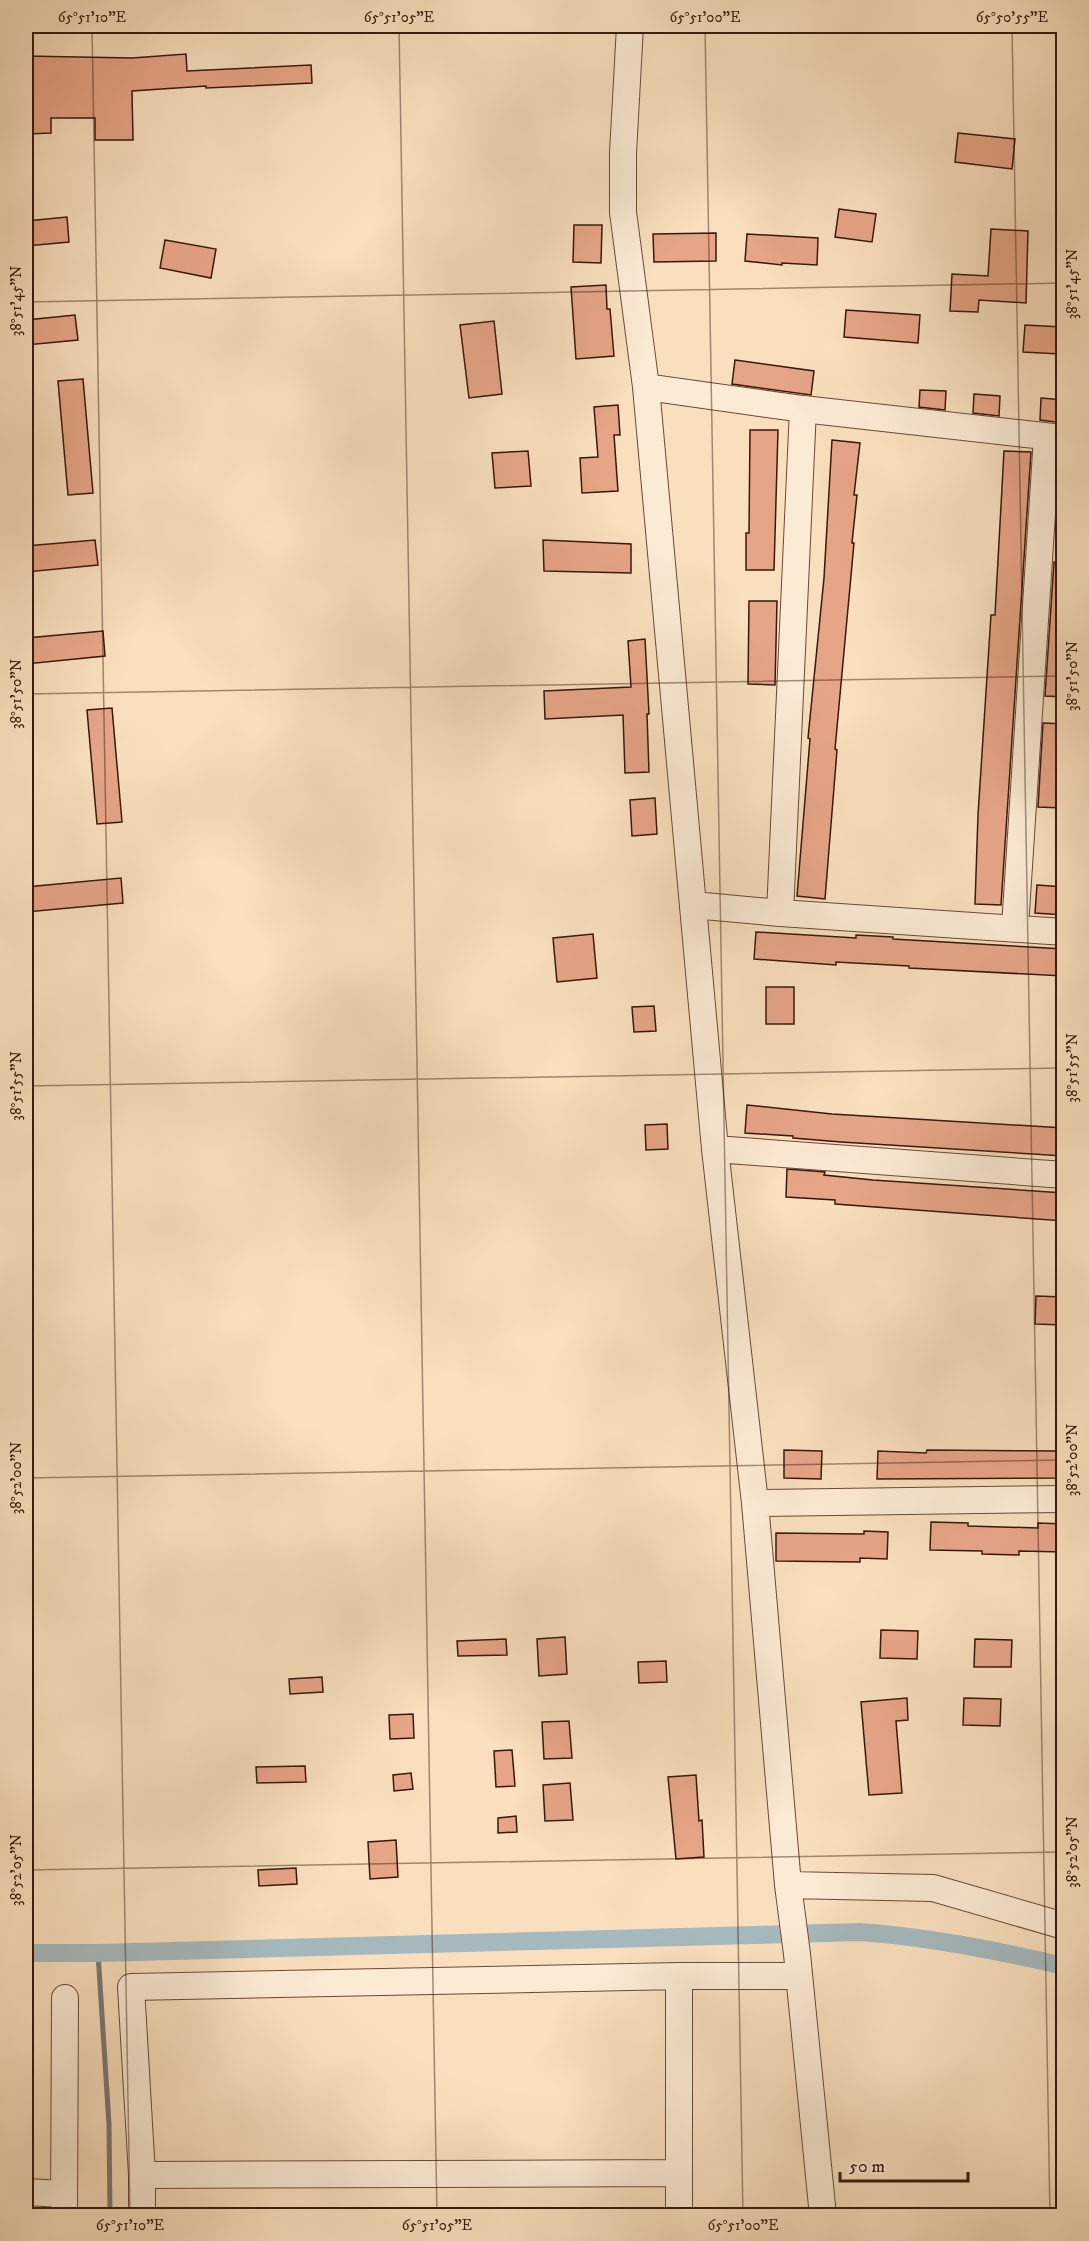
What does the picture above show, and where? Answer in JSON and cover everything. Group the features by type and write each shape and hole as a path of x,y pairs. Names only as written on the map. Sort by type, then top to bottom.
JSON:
{"street":[{"path":"630,26 623,153 623,212 646,387 715,1149 755,1503 789,1894 823,2216"},
{"path":"646,387 803,409 1055,438 1015,927"},
{"path":"780,913 803,409"},
{"path":"693,904 780,913 1064,932"},
{"path":"715,1149 1064,1175"},
{"path":"755,1503 1064,1499"},
{"path":"789,1894 933,1888 1064,1926"},
{"path":"142,2216 132,1987 679,1976 798,1965"},
{"path":"679,1976 679,2216"},
{"path":"26,2192 64,2205 66,1998"},
{"path":"142,2175 678,2173"}],"building":[{"path":"186,54 187,71 311,65 312,83 132,91 133,140 95,140 95,118 51,118 51,133 26,134 26,56 132,58"},
{"path":"958,133 1015,139 1012,169 955,162"},
{"path":"839,209 876,214 872,242 835,237"},
{"path":"67,217 69,242 26,246 26,221"},
{"path":"574,225 602,225 601,263 573,262"},
{"path":"991,229 1028,231 1026,303 979,300 978,312 950,311 952,274 988,276"},
{"path":"716,233 716,261 654,262 653,234"},
{"path":"747,234 818,238 817,265 782,263 782,265 745,261"},
{"path":"165,240 216,249 211,278 160,268"},
{"path":"606,285 614,356 576,359 571,287"},
{"path":"846,310 920,315 918,343 844,337"},
{"path":"75,315 78,340 26,345 26,320"},
{"path":"494,321 502,394 469,398 460,325"},
{"path":"1025,325 1062,327 1060,354 1023,352"},
{"path":"735,360 814,371 811,395 732,384"},
{"path":"83,379 93,493 68,495 58,381"},
{"path":"920,390 946,391 945,410 919,407"},
{"path":"974,394 1000,396 999,416 973,413"},
{"path":"1041,398 1064,400 1064,423 1040,420"},
{"path":"618,405 620,435 614,435 618,491 582,493 580,458 598,457 594,407"},
{"path":"750,430 778,430 774,570 746,570 746,533 749,533"},
{"path":"832,440 860,443 854,495 857,495 852,543 854,543 835,749 837,750 825,899 797,896 810,739 808,738 824,578"},
{"path":"528,451 531,486 495,488 492,453"},
{"path":"1004,451 1031,452 1001,905 975,904 978,815 991,615 995,615"},
{"path":"95,540 98,565 26,572 26,546"},
{"path":"543,540 631,544 631,573 544,571"},
{"path":"1054,562 1064,562 1064,697 1045,696"},
{"path":"749,601 777,601 775,685 748,684"},
{"path":"103,631 105,656 26,664 26,638"},
{"path":"645,639 649,772 625,773 623,715 545,719 544,691 631,687 628,641"},
{"path":"112,708 122,822 97,824 87,710"},
{"path":"1043,723 1064,724 1063,808 1038,807"},
{"path":"655,798 657,834 632,836 630,800"},
{"path":"121,878 123,903 26,912 26,887"},
{"path":"1037,885 1064,887 1064,915 1035,913"},
{"path":"756,932 856,938 856,935 893,937 893,939 1064,949 1064,976 754,959"},
{"path":"593,934 597,978 557,982 553,938"},
{"path":"766,987 794,987 794,1024 766,1024"},
{"path":"654,1006 656,1031 634,1032 632,1007"},
{"path":"747,1105 832,1114 1064,1128 1064,1156 841,1142 745,1133"},
{"path":"667,1124 668,1149 646,1150 645,1125"},
{"path":"787,1169 825,1172 824,1175 873,1180 1064,1193 1064,1221 835,1204 835,1200 786,1197"},
{"path":"1036,1296 1064,1297 1064,1325 1035,1324"},
{"path":"784,1450 822,1451 821,1479 784,1478"},
{"path":"927,1450 1064,1451 1064,1478 877,1479 878,1451 926,1453"},
{"path":"931,1522 968,1523 968,1526 1038,1528 1038,1523 1064,1524 1064,1552 1019,1551 1019,1555 982,1554 982,1551 930,1550"},
{"path":"864,1531 888,1532 887,1559 860,1558 860,1562 776,1561 776,1533 864,1534"},
{"path":"881,1630 918,1631 917,1659 880,1658"},
{"path":"565,1637 567,1674 539,1676 537,1639"},
{"path":"506,1639 507,1655 458,1656 457,1641"},
{"path":"975,1639 1012,1640 1011,1667 974,1667"},
{"path":"666,1661 667,1682 639,1683 638,1662"},
{"path":"322,1677 323,1692 290,1694 289,1679"},
{"path":"907,1698 908,1720 896,1721 902,1793 869,1795 861,1702"},
{"path":"964,1698 1001,1699 1000,1726 963,1725"},
{"path":"413,1714 414,1738 390,1739 389,1715"},
{"path":"569,1721 572,1758 544,1759 542,1722"},
{"path":"512,1750 515,1786 496,1787 494,1751"},
{"path":"305,1766 306,1782 257,1783 256,1767"},
{"path":"411,1773 413,1789 394,1791 393,1775"},
{"path":"696,1775 704,1857 676,1859 668,1777"},
{"path":"570,1783 573,1820 545,1821 543,1785"},
{"path":"516,1816 517,1832 498,1833 498,1818"},
{"path":"396,1840 398,1877 370,1879 368,1842"},
{"path":"296,1868 297,1884 259,1886 258,1870"}],"waterway":[{"path":"26,1953 98,1953 860,1932 962,1945 1064,1966"},
{"path":"98,1953 109,2124 110,2216"}]}
